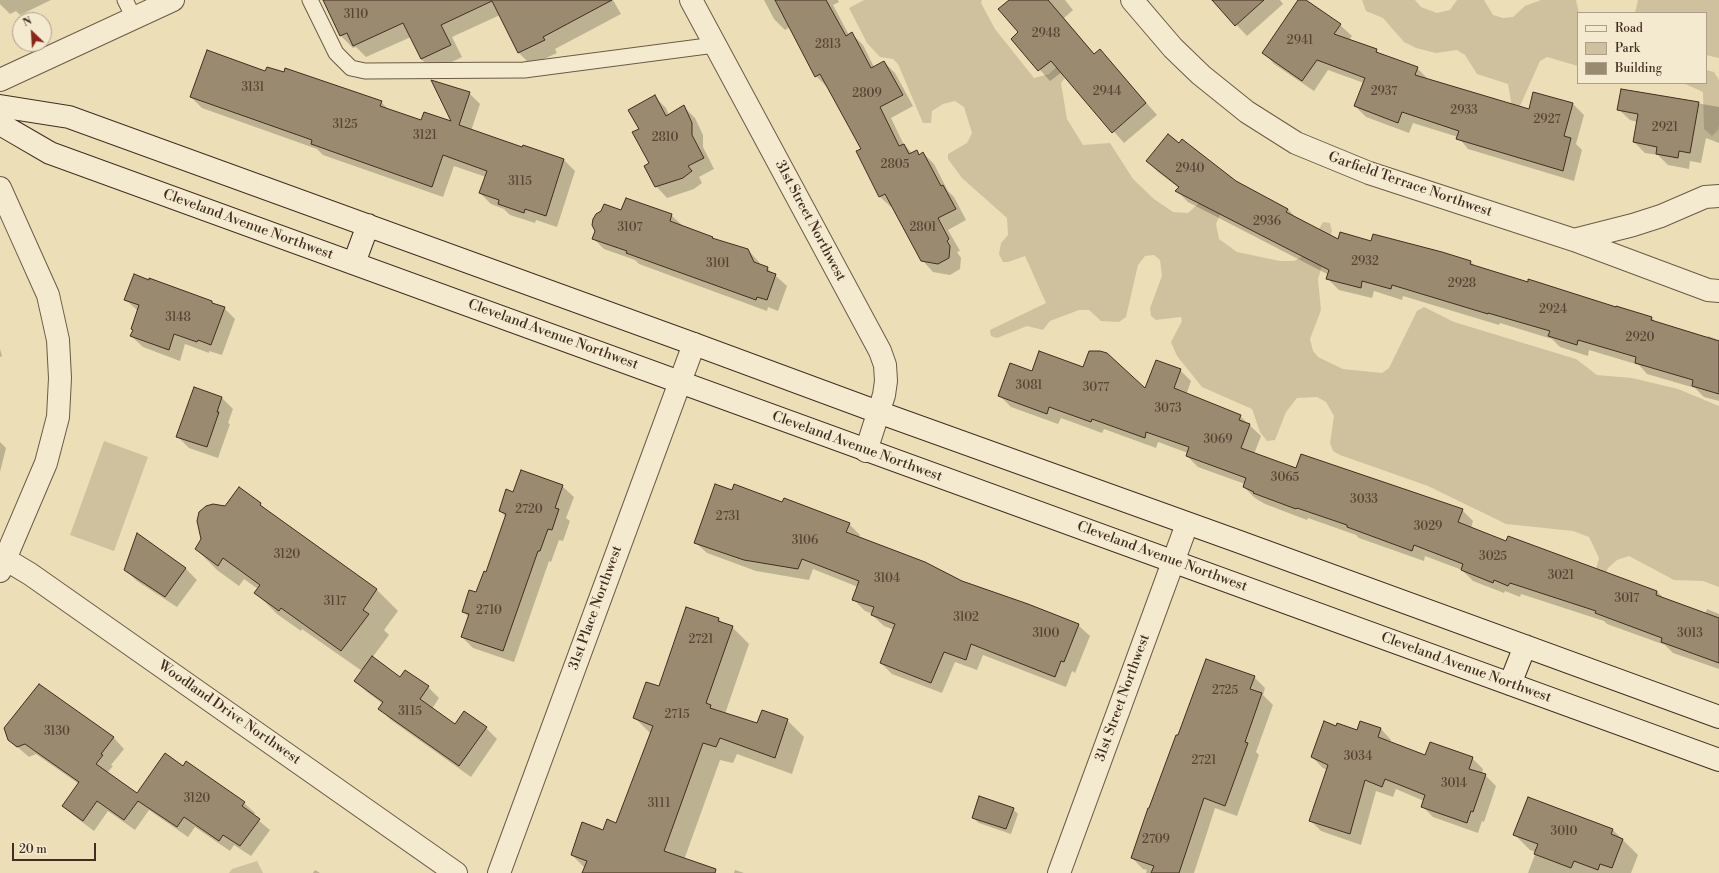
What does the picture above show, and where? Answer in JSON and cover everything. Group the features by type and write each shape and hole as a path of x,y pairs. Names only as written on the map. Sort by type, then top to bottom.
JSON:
{"main road":[{"path":"0,80 129,9 173,0"},
{"name":"31st Street Northwest","path":"691,0 880,351 885,365 886,381 884,395 866,451"},
{"name":"Garfield Terrace Northwest","path":"1132,0 1173,48 1206,80 1247,112 1296,143 1369,173 1574,240 1708,290 1719,291"},
{"path":"0,106 70,117 1719,717"},
{"name":"Cleveland Avenue Northwest","path":"0,124 50,154 354,263 866,451 1174,561 1719,760"},
{"path":"0,188 48,295 56,326 60,365 58,417 51,448 39,481 2,562"},
{"path":"1574,240 1633,225 1661,216 1705,197 1719,196"},
{"path":"354,263 368,225"},
{"name":"31st Place Northwest","path":"498,873 694,344"},
{"name":"31st Street Northwest","path":"1060,873 1187,524"},
{"name":"Woodland Drive Northwest","path":"2,562 30,574 456,873"},
{"path":"1510,684 1525,646"}],"lane":[{"path":"310,0 336,53 351,68 365,71 524,70 715,45"}],"green space":[{"path":"864,0 982,0 981,3 995,29 1034,78 1049,74 1075,49 1082,56 1061,83 1067,119 1083,145 1110,143 1133,179 1154,199 1173,212 1188,213 1218,186 1226,200 1216,224 1219,239 1237,252 1280,261 1294,261 1303,256 1323,222 1330,223 1332,231 1318,279 1321,310 1310,339 1313,351 1318,357 1343,369 1382,373 1389,368 1417,311 1424,307 1454,322 1576,359 1597,375 1632,378 1678,389 1719,406 1719,587 1703,581 1674,580 1629,556 1617,560 1608,568 1596,598 1590,591 1599,558 1589,537 1573,531 1506,524 1428,486 1340,455 1333,451 1330,443 1334,416 1326,402 1317,397 1297,398 1286,412 1275,440 1267,441 1260,432 1252,409 1202,387 1177,356 1171,342 1182,321 1181,317 1156,320 1151,316 1150,308 1162,276 1160,260 1154,255 1145,256 1138,265 1126,317 1119,322 1101,321 1089,310 1079,310 1050,321 1043,330 1027,326 997,338 991,336 990,330 1046,303 1025,256 1008,262 1003,262 999,254 1001,243 1008,235 1007,218 962,178 948,159 948,154 967,143 972,133 964,107 955,101 943,104 932,111 931,123 923,123 898,64 893,59 880,57 867,43 849,8"},
{"path":"1362,0 1415,0 1421,7 1437,13 1450,10 1457,0 1484,0 1493,15 1503,18 1513,17 1525,6 1541,0 1576,0 1579,12 1577,12 1577,66 1547,57 1540,61 1520,106 1512,107 1508,84 1477,74 1465,55 1457,50 1436,53 1416,48 1404,42 1383,18 1366,11"},
{"path":"1638,0 1719,0 1719,58 1707,55 1707,12 1635,12"},
{"path":"1707,70 1714,72 1719,80 1719,126 1718,130 1712,136 1704,129 1703,92 1685,84 1707,84"},
{"path":"104,441 148,457 114,551 70,535"},
{"path":"257,861 263,873 229,873 232,869"}],"building":[{"path":"323,0 612,0 543,37 545,40 518,53 492,1 441,25 451,45 421,59 403,23 353,46 347,33 340,36"},
{"path":"775,0 826,0 846,36 852,32 871,68 884,61 903,95 880,107 899,146 904,144 909,154 917,150 919,155 923,152 941,186 943,185 956,209 938,218 949,239 947,241 950,246 949,258 938,264 921,261 885,194 879,197 856,151 861,149 820,74 815,77"},
{"path":"1009,0 1048,0 1094,54 1100,49 1146,103 1112,133 1051,61 1038,71 1011,39 1018,32 998,9"},
{"path":"1212,0 1264,0 1235,26"},
{"path":"1298,0 1306,0 1341,24 1334,34 1377,49 1376,52 1418,67 1415,75 1529,109 1533,92 1573,103 1564,136 1571,138 1563,171 1456,139 1459,131 1402,112 1398,123 1354,106 1365,78 1317,60 1302,81 1262,53"},
{"path":"207,50 265,71 267,67 284,72 285,68 382,101 380,106 421,120 424,112 451,121 431,80 470,92 459,125 522,147 523,145 564,159 546,216 525,209 524,213 498,204 499,200 479,193 487,171 443,155 432,187 311,144 312,140 190,97"},
{"path":"1621,89 1699,102 1690,153 1679,151 1678,158 1656,154 1657,147 1633,142 1638,114 1617,110"},
{"path":"655,95 666,116 684,105 692,123 692,135 704,158 688,166 692,171 683,178 655,187 644,166 649,163 632,132 639,129 628,110"},
{"path":"1168,134 1179,143 1182,139 1236,181 1288,209 1286,212 1338,239 1340,232 1371,241 1373,234 1442,252 1471,261 1470,264 1528,282 1528,279 1652,317 1651,320 1719,341 1719,394 1692,386 1693,380 1635,363 1636,357 1578,340 1577,345 1548,336 1550,331 1392,285 1391,289 1362,281 1361,288 1326,279 1329,270 1175,191 1179,187 1146,161"},
{"path":"626,198 672,214 670,221 713,237 712,238 748,249 754,262 768,267 767,271 776,274 767,300 757,297 756,300 626,253 627,251 592,239 595,231 592,225 593,219 596,214 601,211 604,204 621,210"},
{"path":"134,274 149,280 149,278 225,307 211,345 174,334 169,350 130,336 133,330 131,329 139,305 124,300"},
{"path":"1039,351 1083,367 1089,351 1100,351 1107,353 1145,388 1156,360 1181,369 1174,388 1241,415 1239,420 1250,424 1241,448 1296,468 1301,454 1463,509 1458,522 1506,541 1508,536 1657,591 1656,595 1719,618 1719,663 1661,642 1662,638 1595,613 1596,611 1510,583 1508,586 1494,580 1493,583 1461,570 1463,564 1414,545 1412,551 1347,527 1347,525 1297,508 1296,509 1253,493 1254,492 1243,487 1246,478 1186,456 1189,447 1146,432 1145,438 1092,419 1091,422 1049,407 1047,414 998,396 1010,363 1032,371"},
{"path":"194,387 222,397 217,412 219,412 207,447 176,437"},
{"path":"521,470 563,485 555,508 559,509 552,530 548,529 540,551 538,551 503,651 461,637 469,614 462,612 469,590 476,592 484,571 486,572 506,514 499,511 506,489 513,492"},
{"path":"715,484 732,490 734,484 782,502 784,498 850,523 846,532 925,562 962,581 1079,624 1064,662 1061,661 1055,677 971,644 966,660 944,652 931,683 880,663 895,624 871,615 874,607 852,600 859,581 802,559 798,569 744,560 694,543"},
{"path":"239,487 261,503 260,505 377,589 363,610 369,614 341,651 281,608 279,611 254,593 260,585 223,558 218,566 195,549 201,539 197,521 199,512 206,506 213,504 225,506"},
{"path":"137,533 186,568 165,597 124,570"},
{"path":"686,607 719,618 718,621 733,626 706,703 711,705 710,708 757,723 762,710 788,719 775,758 720,738 716,747 703,743 664,851 716,869 715,873 582,873 587,861 571,855 582,822 603,830 607,819 616,823 653,726 633,718 646,682 659,686"},
{"path":"372,656 400,677 405,670 429,686 420,699 455,724 464,711 487,727 459,766 378,709 383,702 354,681"},
{"path":"1206,659 1255,676 1250,689 1262,693 1245,742 1248,743 1225,806 1204,798 1179,873 1151,873 1154,866 1131,858 1148,808 1176,735 1178,735"},
{"path":"39,684 114,737 101,754 103,755 96,764 137,793 165,753 183,766 186,761 245,802 242,806 260,819 240,846 223,835 219,841 184,817 177,827 138,801 124,820 97,801 83,821 62,806 79,782 25,744 17,747 8,740 4,728"},
{"path":"1324,721 1336,726 1337,723 1357,730 1360,721 1381,728 1378,737 1425,755 1430,742 1473,757 1469,769 1486,774 1473,812 1471,811 1467,823 1421,807 1425,795 1385,779 1382,787 1365,780 1350,834 1309,821 1328,765 1311,757"},
{"path":"979,796 1014,808 1006,829 972,818"},
{"path":"1528,797 1613,829 1611,834 1623,839 1612,868 1600,864 1598,870 1574,861 1571,868 1534,854 1538,844 1513,835"}]}
